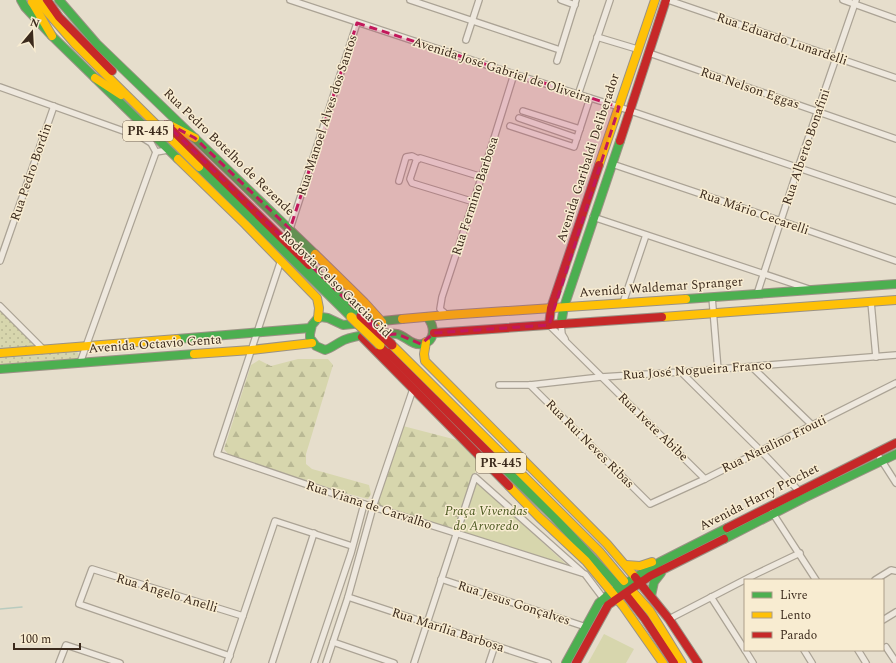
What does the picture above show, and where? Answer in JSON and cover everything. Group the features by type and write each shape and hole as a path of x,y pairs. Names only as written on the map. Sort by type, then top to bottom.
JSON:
{"main road":[{"path":"21,0 25,7 52,36"},
{"path":"31,0 52,36"},
{"name":"Rodovia Celso Garcia Cid","path":"37,0 74,44 142,109 216,184 554,517 619,593"},
{"name":"Rodovia Celso Garcia Cid","path":"47,0 59,17 163,121 599,550 619,593 635,622 663,663"},
{"name":"Rua Pedro Botelho de Rezende","path":"59,0 97,44 290,229 364,302 382,322"},
{"name":"Avenida Garibaldi Deliberador","path":"548,325 551,308 637,49 655,0"},
{"name":"Avenida Garibaldi Deliberador","path":"561,324 564,307 593,217 667,0"},
{"name":"PR-445","path":"52,36 281,260"},
{"path":"94,78 142,109"},
{"path":"163,121 195,138"},
{"path":"281,260 319,303 320,311 318,318 313,322 309,333 312,343 320,349 325,350 333,348 347,339 397,334 415,344 426,342"},
{"name":"Avenida Waldemar Spranger","path":"318,318 324,316 343,325 447,315 896,284"},
{"path":"434,332 896,300"},
{"path":"427,317 432,322 434,332 426,342 424,354 425,361 607,544 639,580 669,619 698,663"},
{"name":"Avenida Octavio Genta","path":"0,353 310,328"},
{"name":"Rodovia Celso Garcia Cid","path":"362,337 539,517 619,593"},
{"name":"Avenida Octavio Genta","path":"0,370 251,350 312,343"},
{"name":"Avenida Harry Prochet","path":"771,510 799,491 896,443"},
{"name":"Avenida Harry Prochet","path":"606,601 666,563 771,510 896,454"},
{"path":"626,566 640,566 660,559 666,563 654,582 651,596"},
{"path":"566,663 586,627 606,601 619,593"},
{"path":"674,663 631,595 650,611 682,663"},
{"path":"576,663 606,601"}],"street":[{"name":"Avenida José Gabriel de Oliveira","path":"290,0 578,95 619,107 896,201"},
{"path":"410,0 560,50"},
{"path":"466,40 479,0"},
{"path":"557,61 576,2 561,0"},
{"path":"578,95 610,0"},
{"name":"Rua Eduardo Lunardelli","path":"667,0 896,78"},
{"path":"843,0 855,2 896,19"},
{"name":"Rua Alberto Bonafini","path":"758,294 763,274 798,168 855,2"},
{"name":"Rua Manoel Alves dos Santos","path":"290,229 357,23"},
{"path":"597,37 637,49"},
{"name":"Rua Nelson Eggas","path":"649,53 896,139"},
{"name":"Rua Fermino Barbosa","path":"447,315 440,310 440,306 514,74"},
{"path":"0,87 148,140 156,152 80,363"},
{"path":"510,126 574,147 590,98"},
{"name":"Rua Pedro Bordin","path":"0,261 54,106"},
{"path":"523,111 580,129"},
{"path":"519,118 577,138"},
{"path":"134,135 140,123"},
{"path":"156,152 168,150"},
{"path":"399,181 406,157 412,156 482,177"},
{"path":"418,159 410,179 412,183 474,202"},
{"name":"Rua Mário Cecarelli","path":"612,164 896,261"},
{"path":"593,217 813,290"},
{"path":"623,303 646,235"},
{"path":"251,350 281,260"},
{"path":"712,297 718,370"},
{"path":"871,302 876,357"},
{"path":"0,306 44,350"},
{"path":"561,324 562,334 566,343"},
{"name":"Rua Ivete Abibe","path":"548,325 705,479"},
{"name":"Rua Viana de Carvalho","path":"251,350 217,454 373,507 584,574"},
{"name":"Rua José Nogueira Franco","path":"499,385 718,370 896,355"},
{"path":"752,367 812,426"},
{"path":"681,372 799,491"},
{"name":"Rua Natalino Frouti","path":"650,504 705,479 896,383"},
{"name":"Rua Rui Neves Ribas","path":"530,384 650,504"},
{"path":"326,663 348,597 373,507 413,389"},
{"path":"876,453 896,483"},
{"path":"414,663 475,477 584,574 606,601"},
{"path":"314,663 351,553 364,504"},
{"path":"771,510 815,579"},
{"path":"227,663 275,521 352,546"},
{"path":"272,663 314,533"},
{"path":"746,579 800,554"},
{"name":"Rua Ângelo Anelli","path":"230,656 79,604 92,569 243,616"},
{"path":"877,579 891,570 896,571"},
{"path":"756,574 759,579"},
{"name":"Rua Jesus Gonçalves","path":"442,579 586,627"},
{"path":"669,619 744,580"},
{"name":"Rua Marília Barbosa","path":"348,597 548,663"},
{"path":"711,597 744,648"},
{"path":"884,619 896,612"},
{"path":"333,642 394,663"},
{"path":"59,663 66,645 120,663"},
{"path":"489,663 495,645"},
{"path":"886,647 896,662"},
{"path":"746,651 753,663"},
{"path":"805,651 812,663"},
{"path":"859,651 866,663"}],"highlighted area":[{"path":"357,23 619,107 549,325 434,333 421,344 397,334 382,335 163,121 195,138 290,229"}],"green space":[{"path":"0,308 33,340 33,345 30,347 0,349"},
{"path":"76,350 79,355 77,359 0,366 0,356"},
{"path":"298,359 328,359 333,365 306,454 306,464 312,469 369,485 371,494 368,499 265,467 228,454 224,449 251,365 259,360 271,366"},
{"path":"403,426 457,440 482,465 473,475 454,531 376,505"},
{"name":"Praça Vivendas do Arvoredo","path":"476,481 567,565 459,533"},
{"path":"604,634 634,649 626,663 588,663"}],"waterway":[{"path":"0,609 22,607"}],"traffic: fast":[{"path":"21,0 25,7 52,36 178,159"},
{"path":"59,0 97,44 315,254"},
{"path":"561,324 564,307 620,141"},
{"path":"199,167 351,317"},
{"path":"309,265 361,316"},
{"path":"686,299 896,284"},
{"path":"402,319 343,325 328,318 321,317 312,325 310,338 316,346 325,350 349,338 363,335 391,333 397,334 415,344 422,344 430,340 433,333 432,325 427,317"},
{"path":"177,339 310,328"},
{"path":"0,369 194,354"},
{"path":"724,539 804,498 896,454"},
{"path":"503,467 554,517 617,585"},
{"path":"566,663 599,603 608,595 660,562 727,528"},
{"path":"651,596 654,582 661,573"}],"traffic: slow":[{"path":"37,0 75,44 199,167"},
{"path":"599,165 655,0"},
{"path":"32,2 52,36"},
{"path":"95,78 121,95"},
{"path":"172,126 195,138"},
{"path":"178,159 245,224 317,298 319,308 318,318"},
{"path":"315,254 364,302 382,322"},
{"path":"402,319 686,299"},
{"path":"662,317 896,300"},
{"path":"351,317 380,345"},
{"path":"0,353 177,339"},
{"path":"426,342 424,354 425,361 607,544 635,577"},
{"path":"194,354 251,350 312,343"},
{"path":"392,345 599,551 624,581"},
{"path":"509,486 539,517 586,561 623,606 663,663"},
{"path":"626,565 640,566 652,562"},
{"path":"634,593 650,611 682,663"}],"traffic: jam":[{"path":"47,0 59,17 112,71"},
{"path":"620,141 666,0"},
{"path":"167,125 309,265"},
{"path":"549,325 551,308 599,165"},
{"path":"361,316 392,345"},
{"path":"434,333 662,317"},
{"path":"362,337 509,486"},
{"path":"380,345 503,467"},
{"path":"727,528 896,443"},
{"path":"576,663 608,605 650,576 724,539"},
{"path":"635,577 669,619 698,663"},
{"path":"627,596 645,619 674,663"}]}
